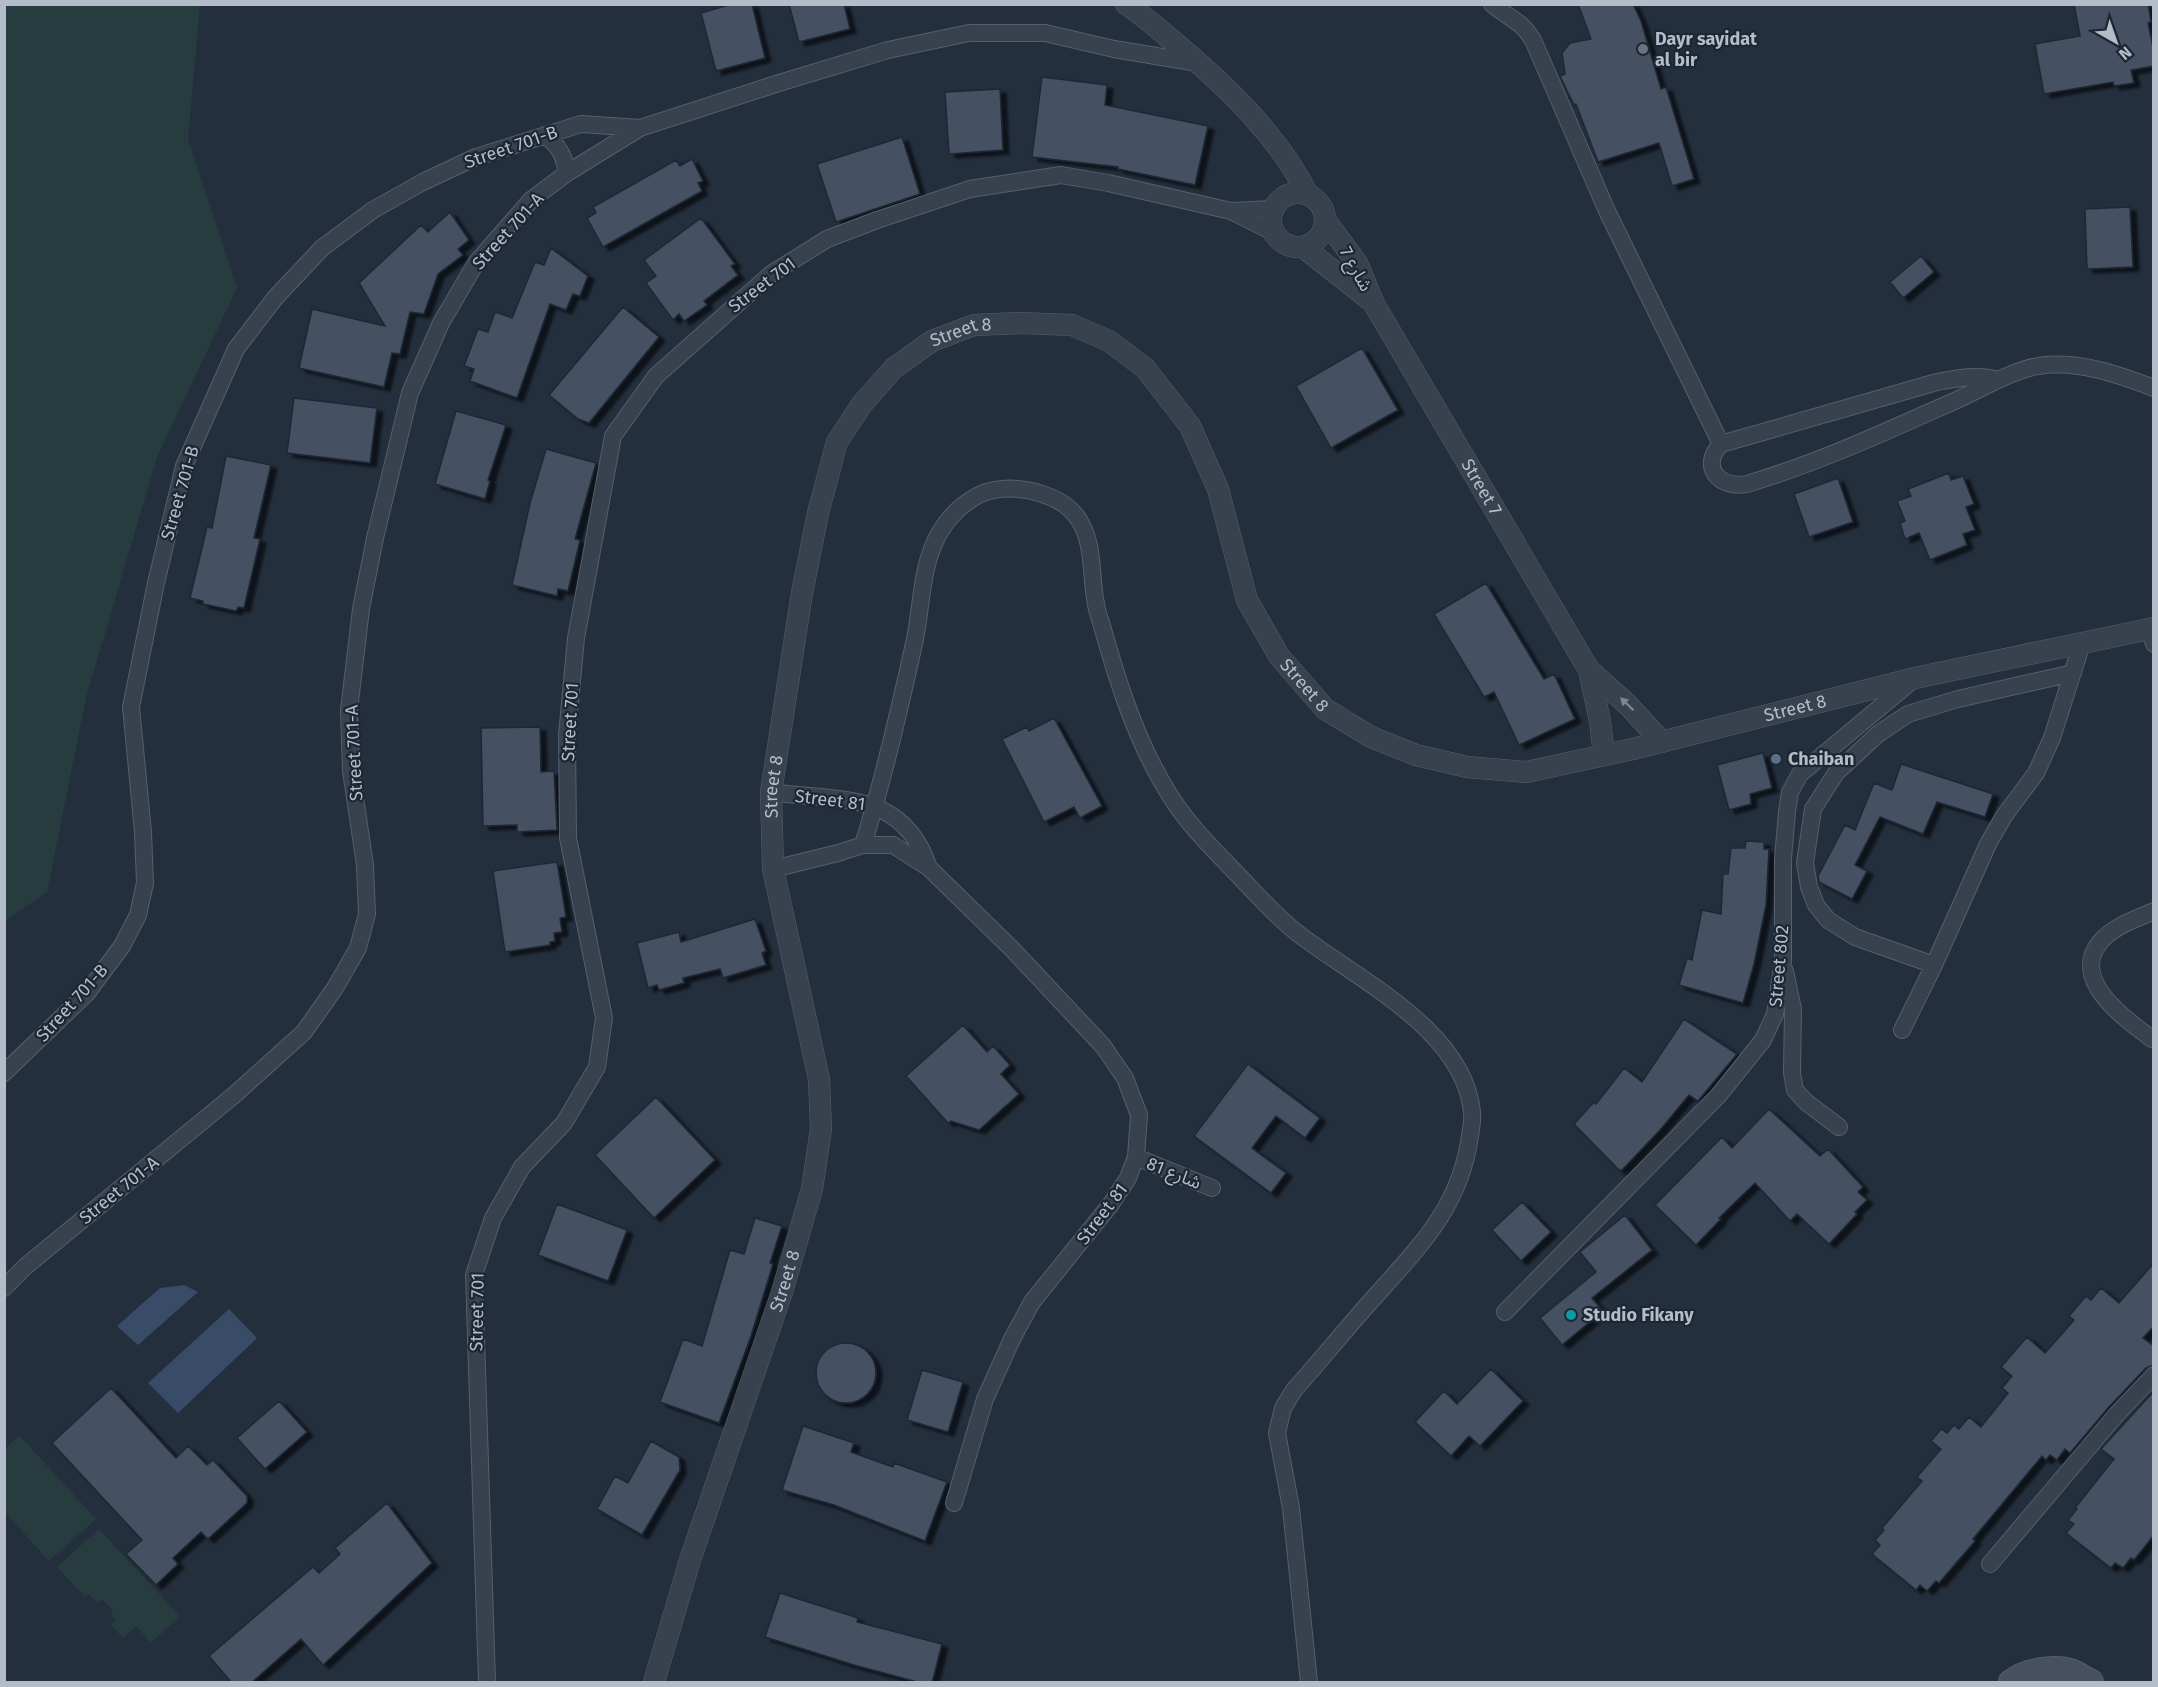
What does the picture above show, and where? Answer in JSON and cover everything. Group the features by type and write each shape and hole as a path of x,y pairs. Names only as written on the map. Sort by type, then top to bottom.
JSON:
{"main road":[{"path":"2011,1683 2020,1676 2052,1669 2072,1671 2091,1683"}],"street":[{"path":"1126,4 1198,63 1252,115 1295,170 1307,193"},
{"path":"1492,4 1516,20 1533,40 1607,211 1721,444"},
{"path":"640,128 888,50 969,33 1045,33 1114,49 1198,63"},
{"name":"Street 701-B","path":"4,1073 87,993 122,946 138,915 145,883 144,832 131,706 156,584 184,466 236,349 275,298 322,249 373,210 423,182 476,157 580,124 640,128"},
{"name":"Street 701-A","path":"4,1288 26,1266 233,1096 304,1032 358,948 367,914 366,885 351,771 349,710 361,609 375,538 410,393 441,323 476,263 531,200 567,173 640,128"},
{"path":"545,135 557,144 565,158 567,173"},
{"path":"1276,204 1293,192 1307,193 1317,199 1324,209 1326,221 1322,233 1314,242 1304,247 1292,247 1281,241 1273,232 1270,221 1276,204 1281,152"},
{"name":"Street 701","path":"487,1683 474,1275 493,1218 522,1167 564,1123 597,1067 604,1018 568,838 567,735 576,638 613,436 656,376 771,274 827,239 970,189 1061,175 1141,190 1231,211 1273,232"},
{"name":"Street 701","path":"1231,211 1276,204"},
{"name":"شارع 7","path":"1326,221 1357,263 1374,304"},
{"name":"شارع 7","path":"1304,247 1374,304"},
{"name":"Street 7","path":"1374,304 1589,670"},
{"name":"Street 8","path":"654,1683 690,1560 782,1292 812,1189 821,1129 819,1079 773,868 771,792 802,593 818,513 837,442 862,404 894,368 932,341 974,325 1021,323 1072,325 1109,341 1145,368 1190,426 1218,489 1247,600 1279,657 1325,709 1371,737 1416,755 1467,768 1526,772 1662,742 1915,678 2082,643 2152,634"},
{"path":"1999,380 1974,377 1937,382 1721,444 1714,451 1711,462 1716,476 1728,485 1747,484 1835,454 1999,380 2037,366 2087,367 2154,388"},
{"path":"863,844 887,765 916,635 930,555 939,534 954,512 993,490 1023,490 1063,504 1078,517 1087,535 1096,606 1108,652 1136,728 1163,785 1179,811 1203,839 1293,930 1362,978 1433,1035 1451,1056 1464,1079 1472,1114 1467,1156 1454,1192 1428,1237 1294,1390 1278,1421 1277,1443 1291,1508 1309,1683"},
{"path":"1902,1030 1988,844 2004,816 2036,773 2052,738 2082,643"},
{"path":"1589,670 1628,704 1662,742"},
{"path":"1589,670 1604,755"},
{"path":"1934,965 1855,937 1828,920 1816,905 1809,887 1805,863 1814,809 1836,773 1878,734 1908,714 1950,701 2073,673"},
{"name":"Street 802","path":"1505,1312 1676,1140 1744,1066 1763,1040 1775,1014 1783,962 1783,858 1790,792 1800,774 1915,678"},
{"name":"Street 81","path":"771,792 847,800 875,806 892,815 911,831 922,848 929,868"},
{"name":"Street 81","path":"773,868 838,853 863,844 893,845 929,868 1012,949 1103,1046 1125,1078 1139,1115 1136,1157 1128,1178 1111,1204 1032,1302 1012,1339 985,1399 954,1503"},
{"path":"2152,1039 2135,1027 2104,998 2093,979 2090,964 2094,950 2102,939 2121,926 2154,911"},
{"path":"1783,962 1792,1010 1792,1073 1795,1089 1806,1102 1839,1127"},
{"name":"شارع 81","path":"1136,1157 1212,1188"},
{"path":"1990,1564 2116,1415 2154,1375"}],"green space":[{"path":"5,4 200,5 188,139 237,288 157,457 86,698 47,892 5,921"},
{"path":"19,1435 96,1519 49,1561 5,1512 5,1449"},
{"path":"99,1529 180,1616 151,1643 136,1626 123,1638 111,1625 116,1619 111,1614 113,1611 102,1599 97,1603 89,1594 85,1597 57,1567"}],"water":[{"path":"184,1285 198,1292 138,1345 117,1326 160,1288"},
{"path":"229,1309 257,1338 178,1413 148,1383"}],"building":[{"path":"732,4 752,4 765,58 716,71 701,13"},
{"path":"789,4 844,4 850,29 799,42"},
{"path":"1578,4 1633,4 1641,21 1661,89 1666,87 1694,179 1672,186 1659,143 1598,162 1576,104 1574,105 1560,76 1565,74 1562,53 1570,43 1591,39"},
{"path":"2074,4 2148,4 2151,22 2148,23 2154,52 2154,66 2131,70 2134,83 2114,86 2113,82 2044,94 2035,44 2080,36"},
{"path":"1042,77 1107,85 1105,105 1208,126 1195,185 1118,169 1118,167 1032,157"},
{"path":"1000,89 1003,150 949,154 945,92"},
{"path":"902,137 920,194 836,222 817,164"},
{"path":"692,159 703,181 698,183 702,191 603,247 587,218 596,213 593,207 676,160 680,166"},
{"path":"2130,207 2133,267 2087,269 2085,209"},
{"path":"450,212 469,240 458,249 463,255 438,274 424,314 410,312 400,354 392,353 384,387 299,368 312,309 385,326 359,283 421,225 428,232"},
{"path":"701,218 735,264 731,266 738,275 704,301 707,305 684,321 679,314 673,320 646,283 656,276 644,260"},
{"path":"551,248 588,276 580,296 573,294 566,310 550,304 517,398 470,381 474,369 464,366 478,329 488,332 495,312 512,318 535,262 544,265"},
{"path":"1921,256 1934,272 1903,298 1890,282"},
{"path":"623,307 659,337 589,423 578,419 549,395"},
{"path":"1362,348 1398,410 1331,448 1296,386"},
{"path":"294,398 377,408 370,463 287,453"},
{"path":"456,411 506,425 488,480 490,481 485,499 435,484"},
{"path":"546,449 596,463 575,539 580,540 568,591 558,589 557,596 512,585 530,503"},
{"path":"226,456 271,465 254,538 260,539 244,608 238,607 236,611 203,604 203,601 190,598 207,527 212,528"},
{"path":"1949,473 1951,480 1963,476 1974,504 1966,507 1975,530 1963,534 1967,545 1930,560 1919,533 1905,539 1900,523 1905,521 1897,501 1911,496 1908,489"},
{"path":"1838,478 1853,522 1809,537 1794,494"},
{"path":"1486,583 1544,679 1554,674 1575,719 1519,745 1494,692 1484,697 1434,614"},
{"path":"1054,718 1102,806 1080,818 1074,807 1044,822 1002,739 1027,727 1029,731"},
{"path":"540,727 541,772 554,771 557,830 517,832 517,825 483,826 481,728"},
{"path":"1763,753 1772,788 1750,794 1751,804 1729,810 1717,765"},
{"path":"1901,764 1993,794 1985,817 1937,802 1923,834 1880,817 1855,865 1867,871 1852,899 1819,882 1818,876 1845,825 1855,830 1874,783 1892,790"},
{"path":"1746,841 1764,842 1764,849 1769,849 1766,905 1743,1003 1679,985 1687,958 1692,960 1702,910 1721,914 1723,874 1728,874 1731,848 1745,848"},
{"path":"557,862 566,917 560,918 562,932 554,933 555,941 550,942 550,945 505,952 493,871"},
{"path":"755,919 766,951 762,953 766,965 723,978 720,969 683,978 684,983 659,990 657,985 648,988 637,943 679,932 681,942"},
{"path":"1684,1019 1737,1054 1698,1101 1689,1095 1660,1130 1622,1170 1619,1170 1574,1124 1594,1102 1596,1104 1624,1068 1642,1082"},
{"path":"963,1025 987,1052 993,1046 1010,1065 1001,1074 1019,1094 979,1130 951,1121 948,1123 906,1076"},
{"path":"1248,1064 1320,1118 1305,1138 1276,1116 1252,1148 1286,1173 1271,1193 1194,1136"},
{"path":"656,1097 715,1160 654,1218 595,1155"},
{"path":"1769,1109 1820,1156 1828,1149 1863,1187 1858,1192 1867,1200 1829,1244 1797,1214 1790,1221 1755,1183 1719,1218 1721,1219 1696,1245 1655,1205 1722,1137 1732,1148"},
{"path":"1522,1202 1551,1232 1521,1261 1492,1230"},
{"path":"557,1204 627,1230 608,1281 538,1255"},
{"path":"1625,1215 1652,1250 1592,1298 1603,1311 1562,1345 1540,1318 1596,1272 1580,1252"},
{"path":"755,1218 782,1226 751,1336 719,1423 660,1402 683,1339 702,1346 730,1250 744,1254"},
{"path":"2154,1263 2154,1326 2143,1338 2154,1346 2154,1365 2146,1368 2070,1453 2065,1449 2057,1460 2050,1455 2046,1460 2042,1456 1973,1539 1975,1541 1939,1583 1936,1581 1927,1591 1920,1585 1916,1590 1872,1554 1880,1545 1875,1540 1884,1530 1882,1528 1922,1481 1917,1477 1941,1449 1931,1441 1941,1429 1947,1433 1954,1425 1959,1429 1969,1417 1981,1427 2008,1393 2002,1388 2012,1376 2001,1367 2027,1337 2045,1353 2074,1320 2069,1316 2086,1296 2091,1300 2101,1288 2119,1303"},
{"path":"846,1343 863,1348 871,1356 876,1373 871,1390 863,1398 846,1403 829,1398 821,1390 816,1373 821,1356 829,1348"},
{"path":"1491,1369 1523,1401 1480,1446 1469,1436 1451,1456 1415,1422 1444,1391 1457,1404"},
{"path":"922,1370 963,1382 948,1432 907,1420"},
{"path":"111,1388 176,1458 188,1446 207,1465 213,1460 247,1496 247,1503 208,1539 201,1532 173,1558 178,1564 156,1585 126,1554 142,1540 52,1443"},
{"path":"2154,1391 2154,1535 2134,1560 2131,1558 2123,1568 2115,1563 2111,1568 2066,1533 2074,1524 2068,1520 2114,1459 2101,1449"},
{"path":"279,1401 307,1432 265,1469 237,1438"},
{"path":"803,1426 854,1443 851,1452 893,1467 894,1463 947,1482 925,1541 834,1505 782,1490"},
{"path":"651,1441 679,1457 680,1470 642,1535 597,1509 615,1476 628,1483"},
{"path":"387,1503 432,1563 323,1665 301,1639 251,1683 232,1683 209,1656 313,1567 319,1573 340,1554 335,1548"},
{"path":"780,1593 858,1618 857,1622 942,1644 932,1683 921,1683 854,1665 765,1637"}],"place":[{"name":"Dayr sayidat al bir","path":"1643,49"},
{"name":"Chaiban","path":"1776,759"},
{"name":"Studio Fikany","path":"1571,1315"}]}
